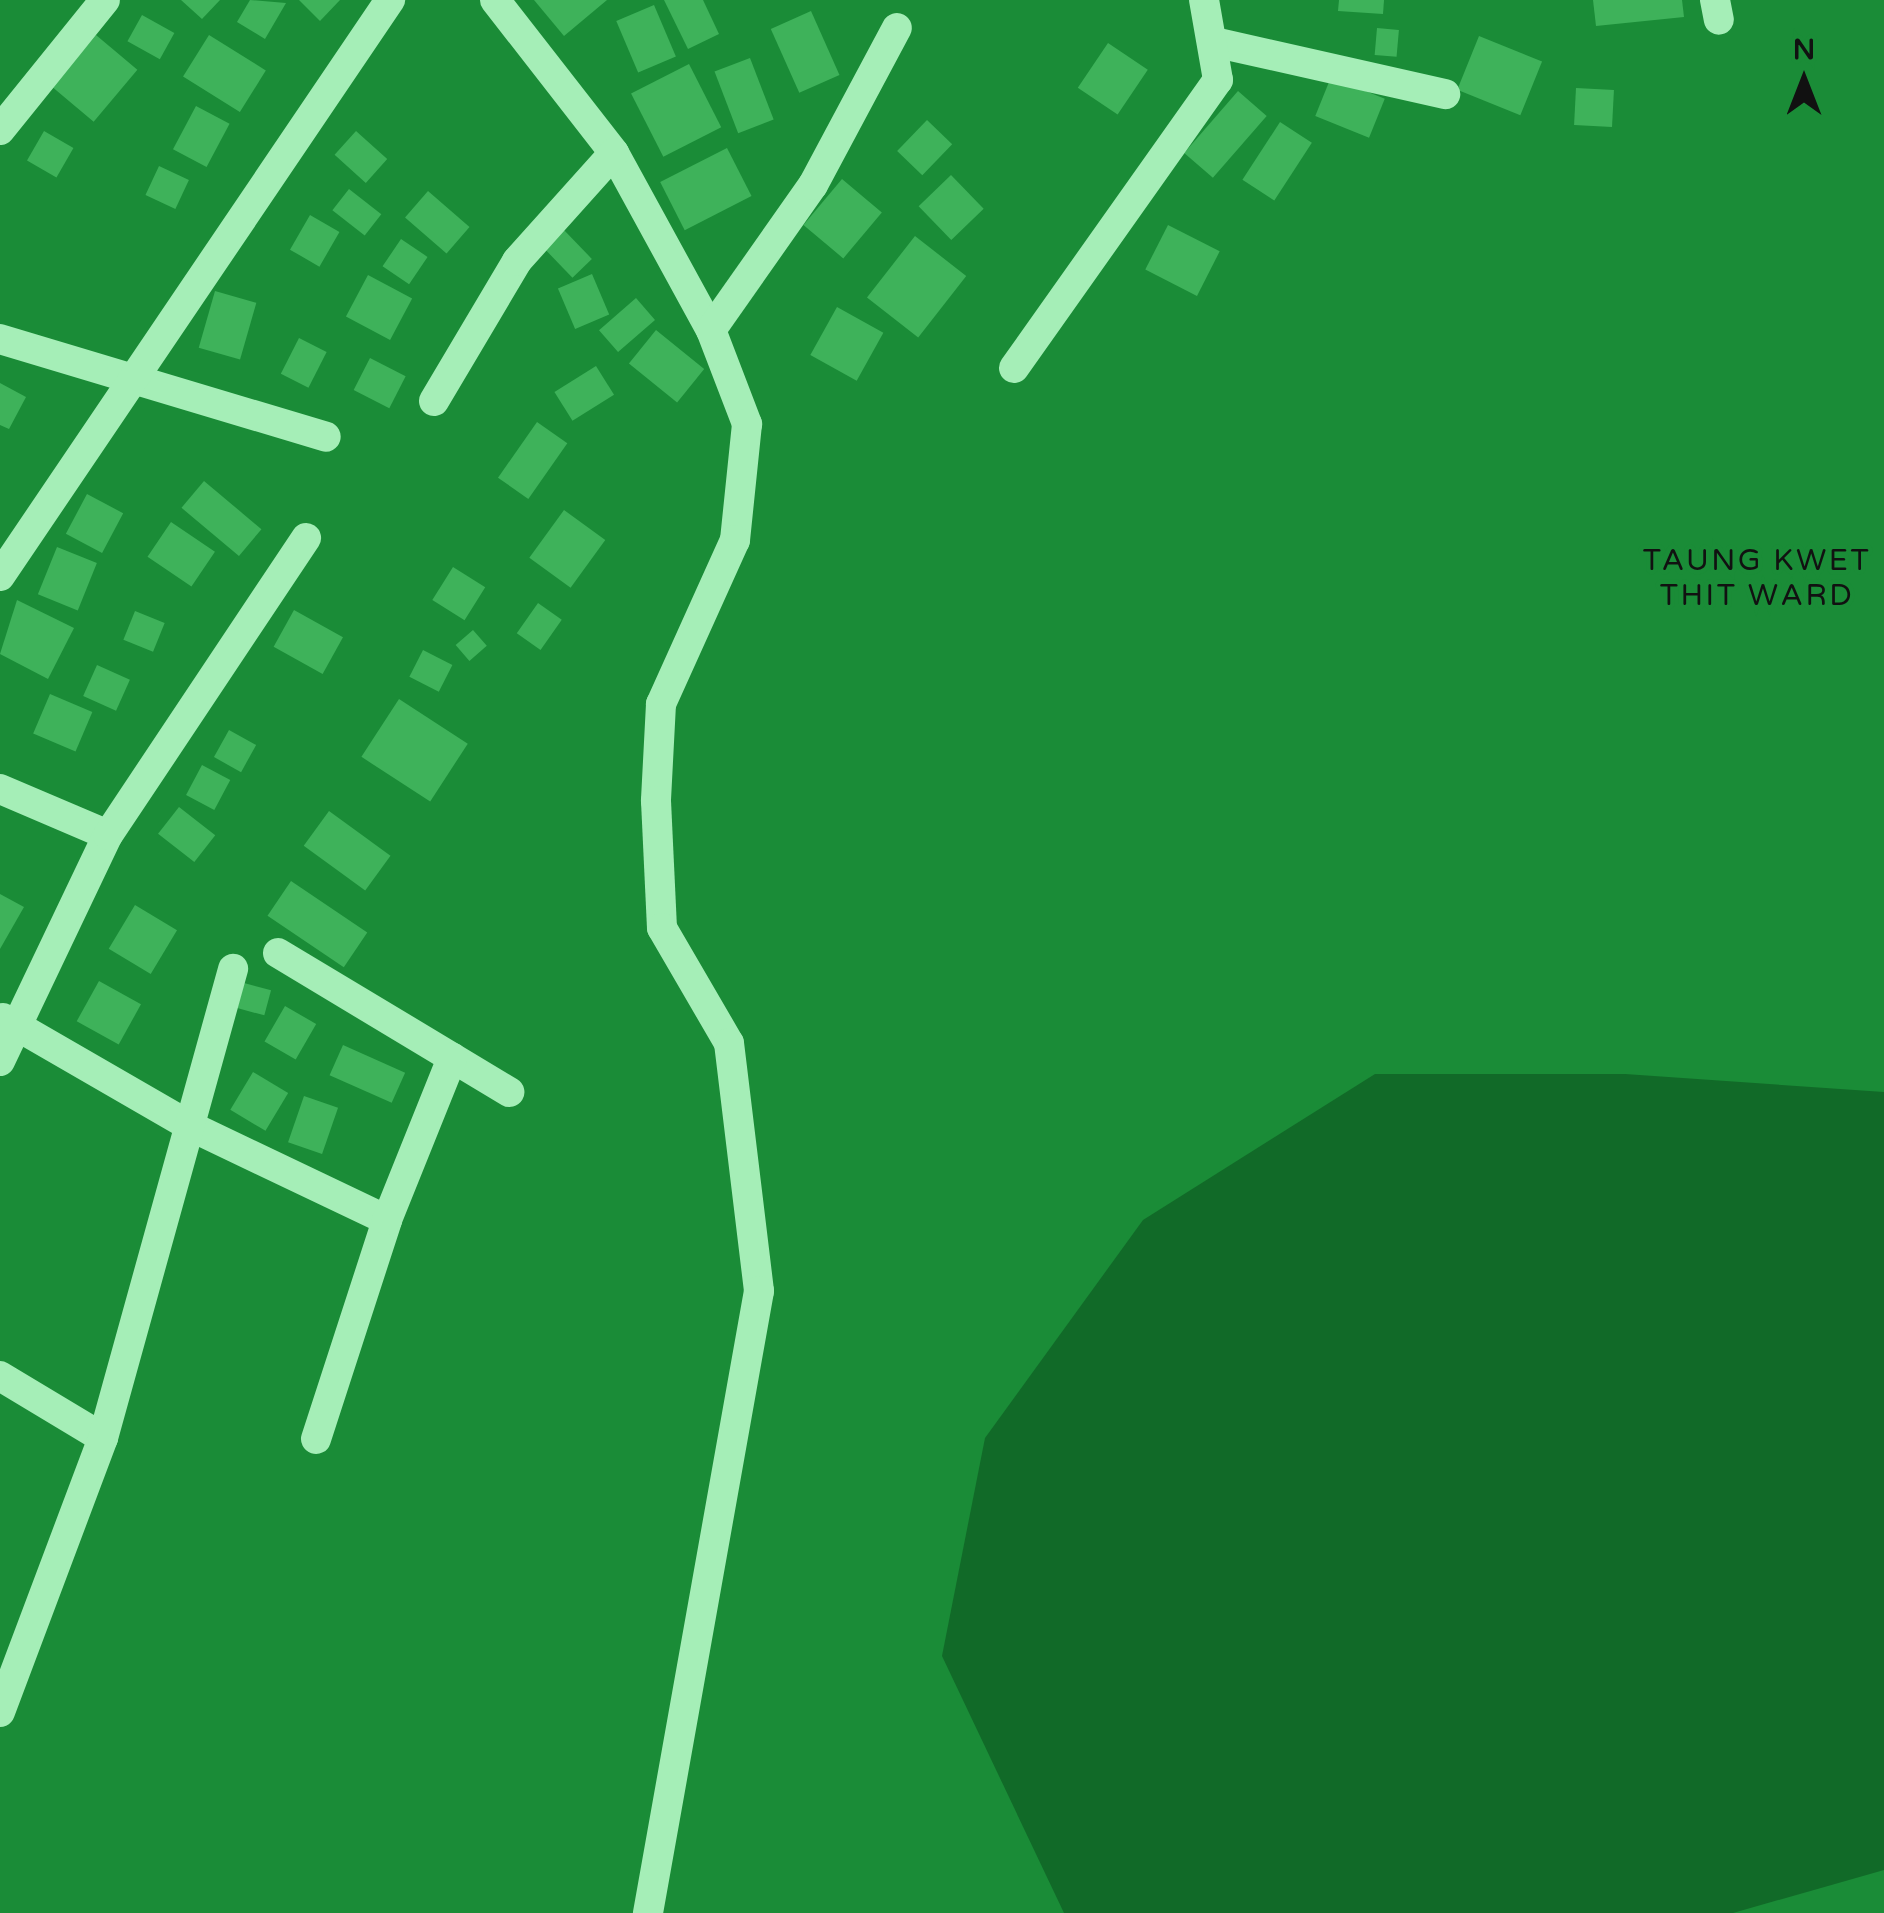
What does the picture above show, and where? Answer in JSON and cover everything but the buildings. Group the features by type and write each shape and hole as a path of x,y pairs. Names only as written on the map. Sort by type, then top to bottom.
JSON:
{"street":[{"path":"0,130 105,0"},
{"path":"0,576 390,0"},
{"path":"495,0 614,153 711,330 748,424 735,540 661,704 662,928 729,1043 759,1292 648,1913"},
{"path":"1014,368 1218,80 1218,44 1204,0"},
{"path":"711,330 813,186 896,28"},
{"path":"1218,44 1445,94"},
{"path":"434,401 516,261 614,153"},
{"path":"0,339 326,436"},
{"path":"0,1061 9,1021 108,835 306,538"},
{"path":"0,788 108,835"},
{"path":"278,953 508,1092"},
{"path":"0,1712 103,1438 233,969"},
{"path":"9,1021 192,1127 387,1220"},
{"path":"316,1440 387,1220 452,1058"},
{"path":"0,1376 103,1438"}],"shaded area":[{"path":"1375,1074 1625,1074 1884,1092 1884,1870 1733,1913 1064,1913 942,1656 985,1438 1143,1220"}],"district":[{"name":"TAUNG KWET THIT WARD","path":"1757,578"}]}
